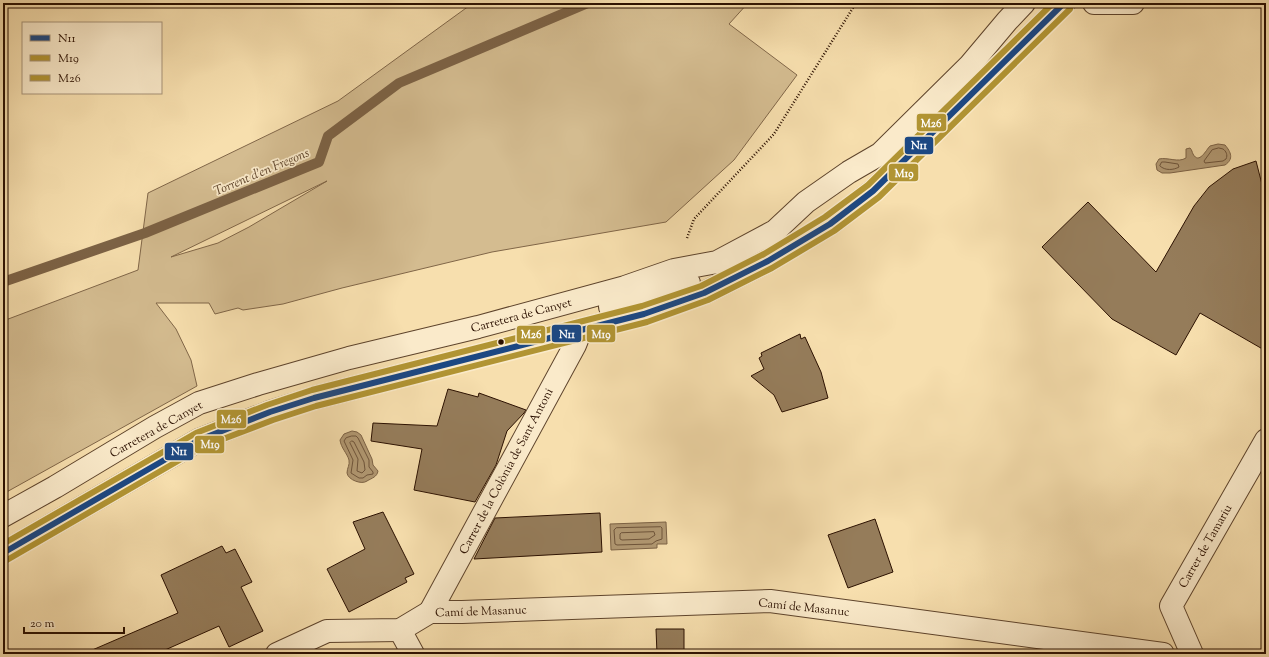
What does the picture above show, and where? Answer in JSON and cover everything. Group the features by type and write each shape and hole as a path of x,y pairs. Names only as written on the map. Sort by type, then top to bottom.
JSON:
{"street":[{"name":"Carretera de Canyet","path":"3,516 198,403 342,360 478,328 625,287 674,270 717,262 775,231 806,202 849,172 880,154 970,65 1024,3"},
{"path":"970,65 987,60 1011,38 1043,3"},
{"path":"3,553 198,440 270,412 314,398 644,314 704,293 768,261 830,224 873,192 1064,3"},
{"path":"1094,3 1133,3"},
{"name":"Carrer de la Colònia de Sant Antoni","path":"430,612 574,345 588,314 696,281 717,262"},
{"name":"Carrer de Tamariu","path":"1192,654 1171,606 1266,440"},
{"name":"Camí de Masanuc","path":"400,630 430,612 770,601 1163,654"},
{"path":"277,654 327,631 400,630 413,654"}],"path":[{"path":"674,270 694,219 774,134 856,3"}],"shaded area":[{"path":"473,3 748,3 729,24 797,75 734,160 666,222 492,252 342,288 283,304 243,310 238,308 215,314 209,303 156,303 176,329 191,360 197,386 3,494 3,321 138,270 148,193 338,101","holes":["327,181 249,227 218,243 171,257"]}],"water":[{"path":"1218,144 1225,145 1231,155 1230,160 1225,165 1170,173 1162,173 1157,170 1156,164 1159,159 1176,160 1186,158 1186,149 1190,148 1195,157 1198,158 1202,156 1210,146"},
{"path":"352,431 361,435 372,459 373,465 378,471 375,476 365,482 352,480 347,473 349,460 340,440 344,434"},
{"path":"666,522 667,544 657,544 657,548 611,550 610,524"}],"building":[{"path":"1256,161 1266,200 1266,351 1200,313 1176,355 1112,319 1042,247 1088,202 1156,272 1194,206 1209,187 1233,169"},
{"path":"800,334 801,339 805,337 821,372 828,398 782,412 774,395 751,376 764,369 759,358 762,356 761,353"},
{"path":"448,389 478,397 479,393 526,410 507,431 496,465 475,502 414,490 422,449 371,441 373,423 437,426"},
{"path":"383,512 414,574 405,578 407,582 349,612 327,569 365,549 353,522"},
{"path":"600,513 602,552 474,559 495,518"},
{"path":"875,519 893,572 848,588 828,535"},
{"path":"222,546 226,553 235,549 252,582 241,587 263,631 229,647 219,626 156,654 83,654 178,613 161,575"},
{"path":"656,629 684,629 684,654 657,654"}],"waterway":[{"name":"Torrent d'en Fregons","path":"3,282 145,233 319,162 328,136 399,83 588,3"}],"transit line":[{"name":"M26","path":"3,544 196,433 267,405 312,390 642,306 701,286 764,254 825,217 868,185 1053,3"},
{"name":"N11","path":"3,553 199,440 270,412 314,398 644,314 704,293 768,261 830,224 873,191 1064,3"},
{"name":"M19","path":"7,560 202,447 273,420 316,406 647,322 708,300 772,268 834,231 879,197 1070,9"}]}
